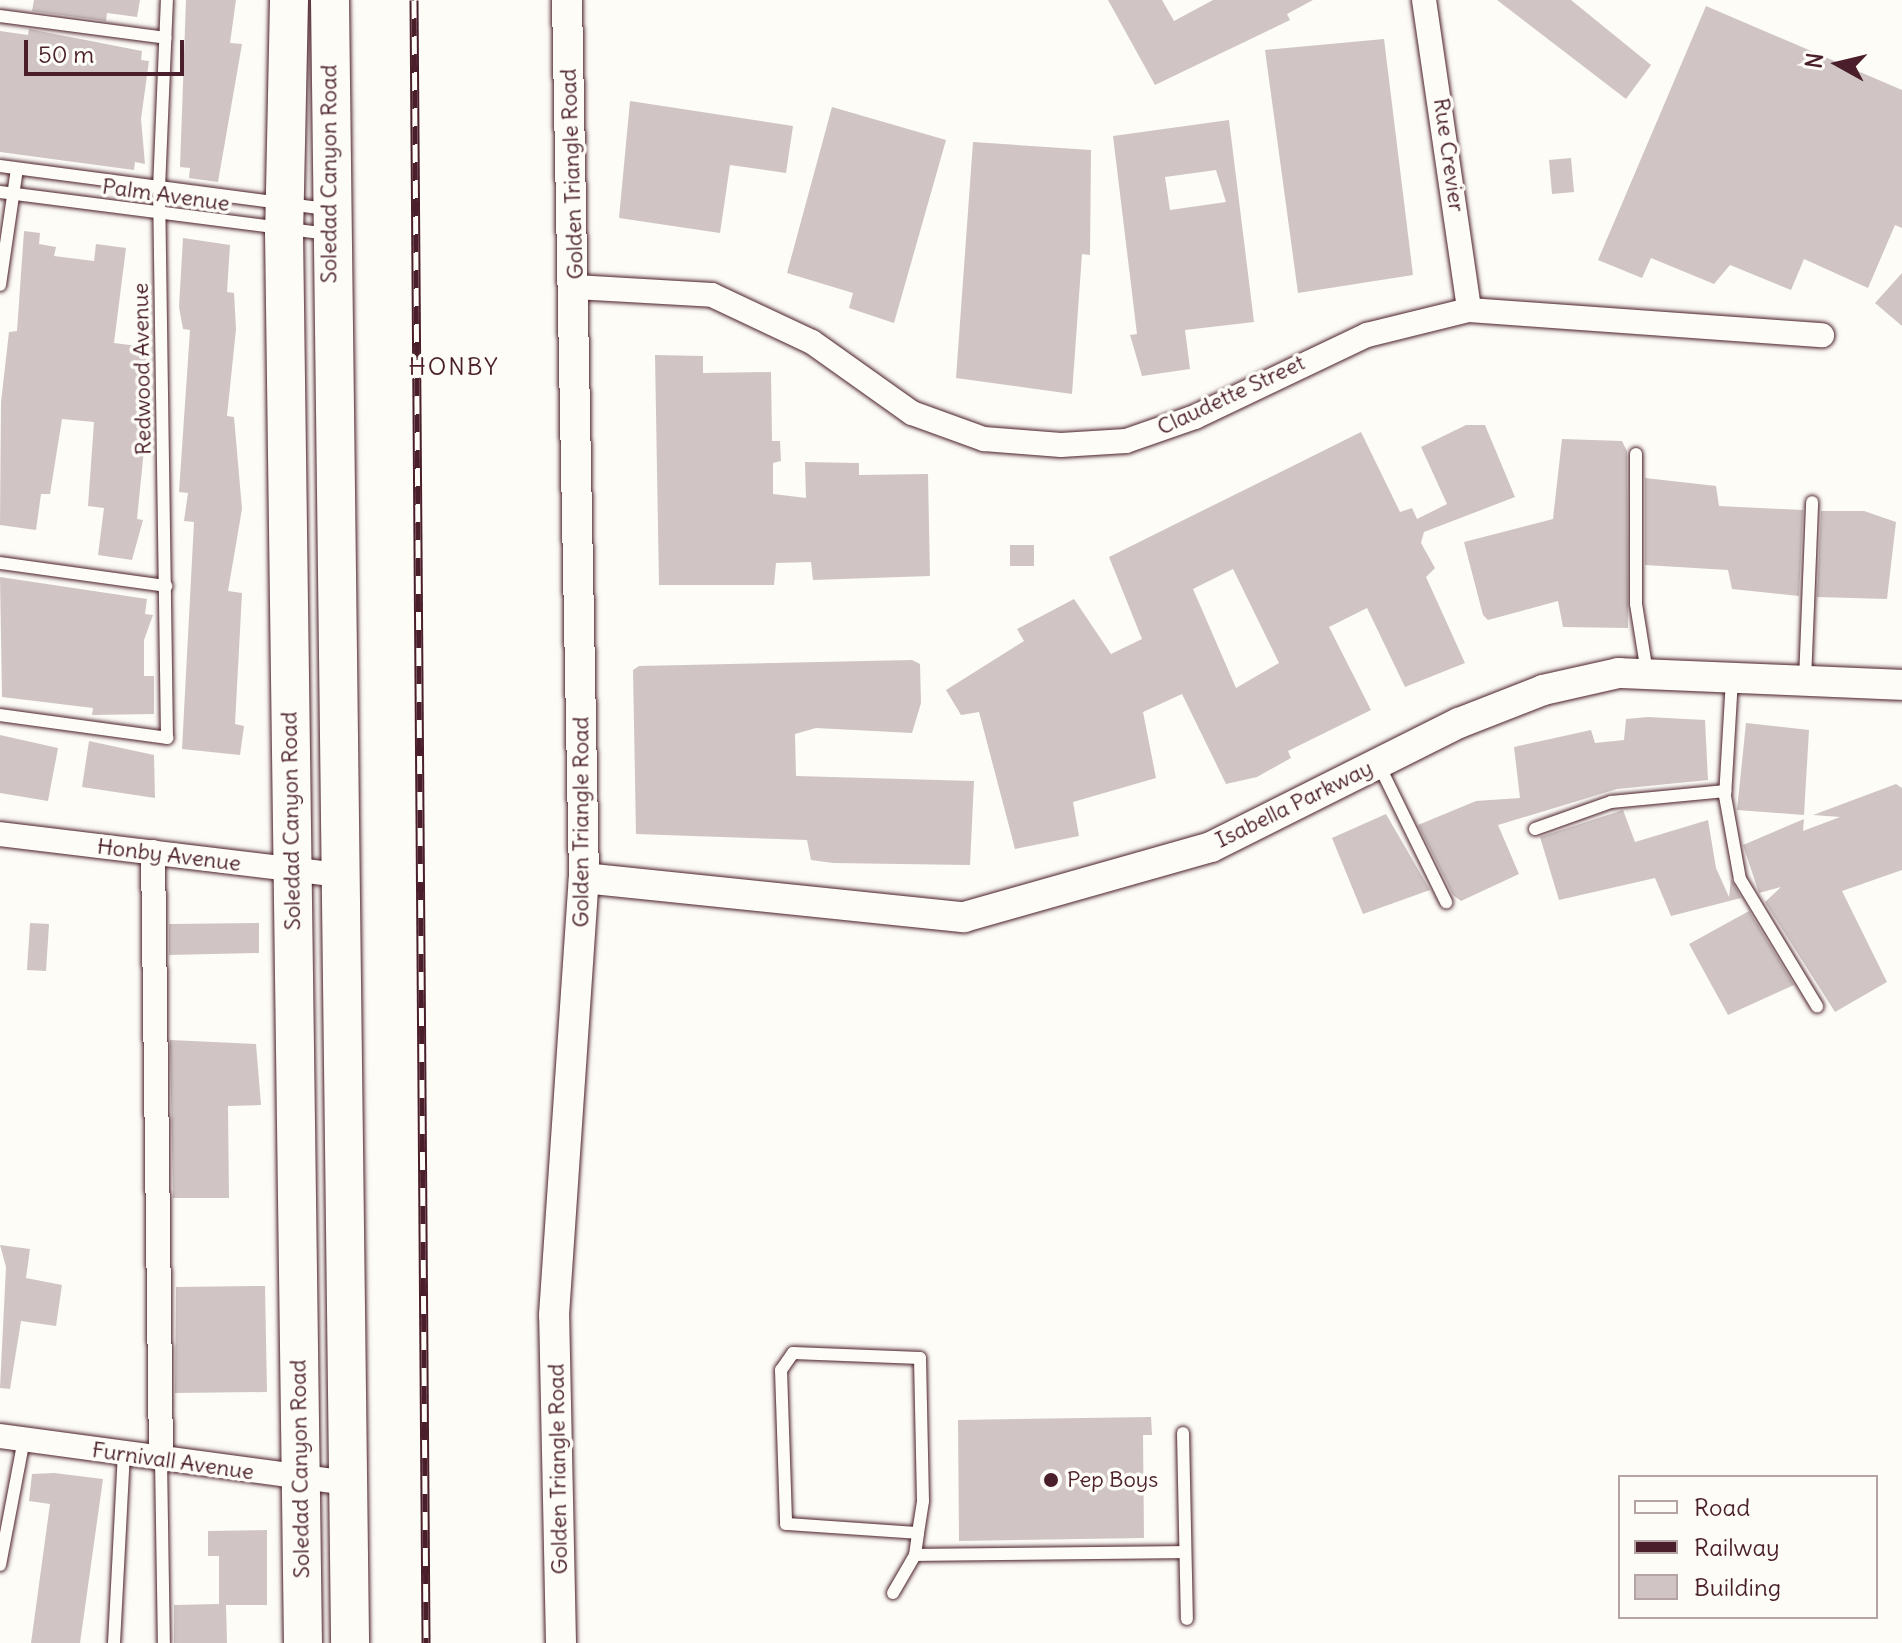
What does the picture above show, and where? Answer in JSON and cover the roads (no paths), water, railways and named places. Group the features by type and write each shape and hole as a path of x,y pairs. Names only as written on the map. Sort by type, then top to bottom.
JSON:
{"main road":[{"name":"Soledad Canyon Road","path":"289,0 284,218 303,1643"},
{"name":"Soledad Canyon Road","path":"330,0 328,222 350,1643"}],"street":[{"name":"Golden Triangle Road","path":"561,1643 554,1315 584,878 575,287 567,0"},
{"name":"Rue Crevier","path":"1424,0 1469,310"},
{"name":"Claudette Street","path":"575,287 712,295 812,342 912,413 984,439 1061,445 1126,441 1195,417 1367,335 1469,310 1822,335"},
{"name":"Isabella Parkway","path":"584,878 964,917 1211,847 1378,762 1543,690 1647,673 1902,685"},
{"name":"Honby Avenue","path":"0,834 339,875"},
{"path":"153,852 161,1459"},
{"name":"Furnivall Avenue","path":"0,1436 347,1483"}],"lane":[{"name":"Redwood Avenue","path":"0,715 167,738 159,189 167,0"},
{"path":"0,16 166,38"},
{"name":"Palm Avenue","path":"0,166 159,189 284,218 328,222"},
{"path":"0,285 6,193 17,169"},
{"name":"Palm Avenue","path":"6,193 160,215 328,222"},
{"path":"1636,454 1636,604 1647,673"},
{"path":"1805,680 1812,502"},
{"path":"0,563 166,586"},
{"path":"1732,676 1725,791 1740,879 1817,1006"},
{"path":"1378,762 1446,902"},
{"path":"1535,829 1611,802 1725,791"},
{"path":"893,1593 915,1555 918,1533 920,1358 793,1353 781,1370 786,1524 918,1533"},
{"path":"1183,1433 1187,1619"},
{"path":"0,1565 24,1439"},
{"path":"114,1643 124,1454"},
{"path":"161,1459 164,1643"},
{"path":"915,1555 1185,1552"}],"railway":[{"path":"414,0 426,1643"}],"place":[{"name":"Pep Boys","path":"1051,1480"}],"district":[{"name":"HONBY","path":"454,367"}]}
